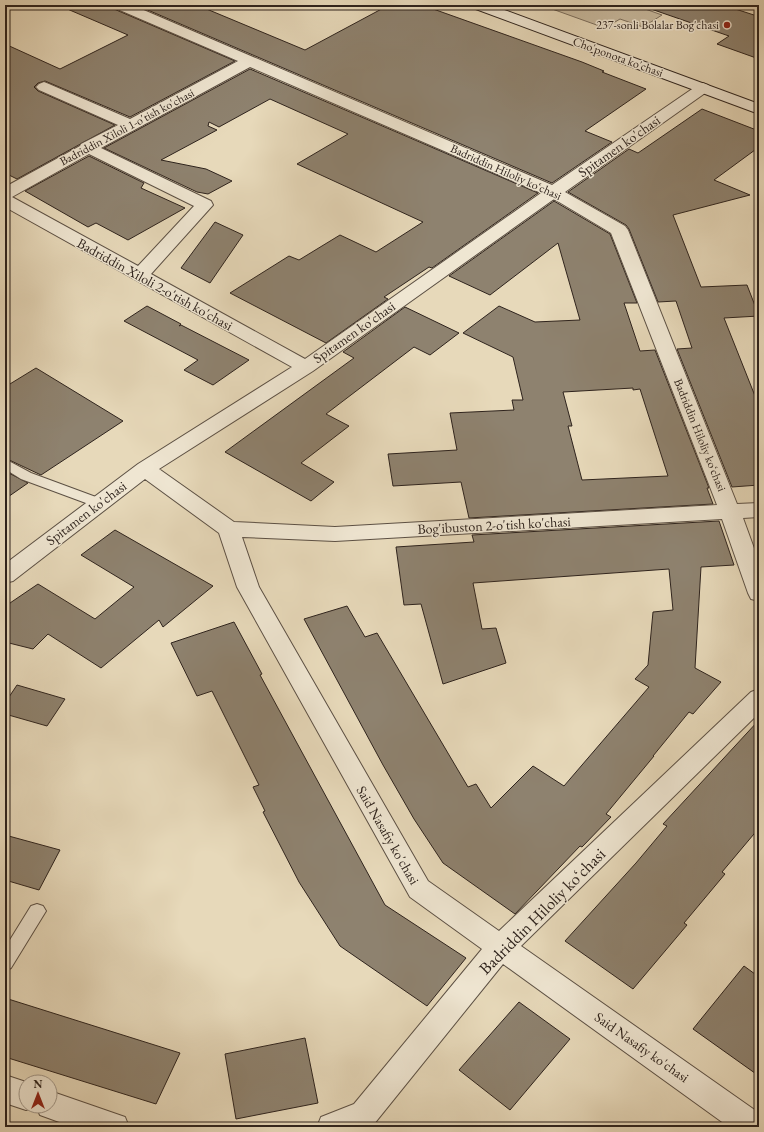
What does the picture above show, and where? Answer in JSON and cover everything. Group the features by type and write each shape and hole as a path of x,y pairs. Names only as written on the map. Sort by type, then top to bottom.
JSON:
{"street":[{"name":"Badriddin Hiloliy koʻchasi","path":"120,5 553,192 619,230 730,512 759,593"},
{"name":"Cho'ponota ko'chasi","path":"478,5 707,86 759,100"},
{"name":"Cho'ponota ko'chasi","path":"501,5 707,86 759,109"},
{"name":"Badriddin Xiloli 1-o'tish ko'chasi","path":"5,194 87,147 131,126 250,61"},
{"name":"Spitamen ko'chasi","path":"5,575 145,469 306,367 553,192 707,86"},
{"path":"44,87 131,126"},
{"path":"87,147 205,205 140,275"},
{"name":"Badriddin Xiloli 2-o'tish ko'chasi","path":"5,200 306,367"},
{"path":"145,469 229,529"},
{"name":"Bog'ibuston 2-o'tish ko'chasi","path":"229,529 334,534 759,510"},
{"name":"Said Nasafiy ko'chasi","path":"229,529 248,587 419,889 754,1127"},
{"name":"Badriddin Hiloliy koʻchasi","path":"332,1127 364,1114 501,948 759,698"},
{"path":"5,1089 18,1093"},
{"path":"58,1108 114,1127"}],"lane":[{"path":"5,463 26,476 99,503"},
{"path":"5,963 37,911"}],"shaded area":[{"path":"541,5 634,5 662,15 643,27 620,19 605,28"}],"building":[{"path":"58,5 112,5 114,9 235,61 130,117 45,81 38,83 34,87 38,91 115,125 17,179 5,173 5,44 60,69 128,35"},
{"path":"136,5 197,5 305,50 389,5 422,5 582,62 604,71 602,72 646,89 585,131 612,142 552,183"},
{"path":"652,5 723,5 757,16 759,15 759,59 717,44 729,36 651,9"},
{"path":"250,69 538,193 432,268 429,267 384,297 388,299 326,343 230,293 289,256 299,260 340,235 376,252 423,222 297,164 348,134 270,99 219,127 209,122 208,126 217,130 161,160 206,169 232,181 208,194 197,192 104,148"},
{"path":"702,109 759,131 759,147 714,180 750,195 673,215 701,287 747,285 759,316 724,318 759,406 759,485 732,487 677,349 692,348 676,301 658,302 629,229 626,225 568,192 629,149 638,153"},
{"path":"89,156 144,183 141,188 185,208 128,240 96,223 88,227 25,191"},
{"path":"554,201 610,234 637,303 624,303 640,351 655,350 709,488 707,488 713,504 469,518 461,482 393,486 388,454 457,450 450,413 514,410 512,400 523,400 513,357 463,333 499,306 535,322 580,320 558,243 490,295 449,276","holes":["633,388 633,390 640,389 668,476 582,480 568,426 572,426 563,392"]},
{"path":"215,222 243,235 210,283 181,268"},
{"path":"147,306 181,324 179,326 181,325 249,360 213,385 184,370 198,360 124,321"},
{"path":"405,307 459,333 430,355 414,347 326,414 349,426 301,463 334,482 311,501 225,452 354,358 343,352"},
{"path":"36,368 123,421 41,475 5,458 5,387"},
{"path":"5,471 28,483 5,499"},
{"path":"719,521 734,565 701,567 695,668 721,682 693,714 689,712 653,756 606,814 611,817 582,847 580,846 515,914 443,863 414,819 383,765 304,619 347,606 365,637 377,633 468,787 476,784 491,808 533,766 564,786 649,687 635,679 648,665 653,612 673,610 669,569 473,583 482,629 496,628 506,663 443,684 421,604 404,605 396,547 474,542 472,535"},
{"path":"115,530 213,586 163,627 159,620 101,668 48,634 33,649 5,642 5,610 10,603 38,584 95,619 134,587 81,555"},
{"path":"234,622 262,674 260,675 385,905 466,958 427,1006 340,946 299,882 263,812 265,811 253,787 259,785 212,691 197,696 171,643"},
{"path":"17,685 65,699 47,726 5,714 5,703"},
{"path":"759,720 759,828 722,872 725,874 684,923 687,925 633,989 565,941 636,863 667,826 663,824"},
{"path":"5,835 60,850 39,890 5,880"},
{"path":"744,966 759,977 759,1076 693,1029"},
{"path":"5,998 180,1053 156,1104 5,1057"},
{"path":"519,1002 570,1039 510,1110 459,1070"},
{"path":"305,1038 318,1103 236,1119 225,1054"}],"place":[{"name":"237-sonli Bolalar Bog'chasi","path":"727,25"}]}
